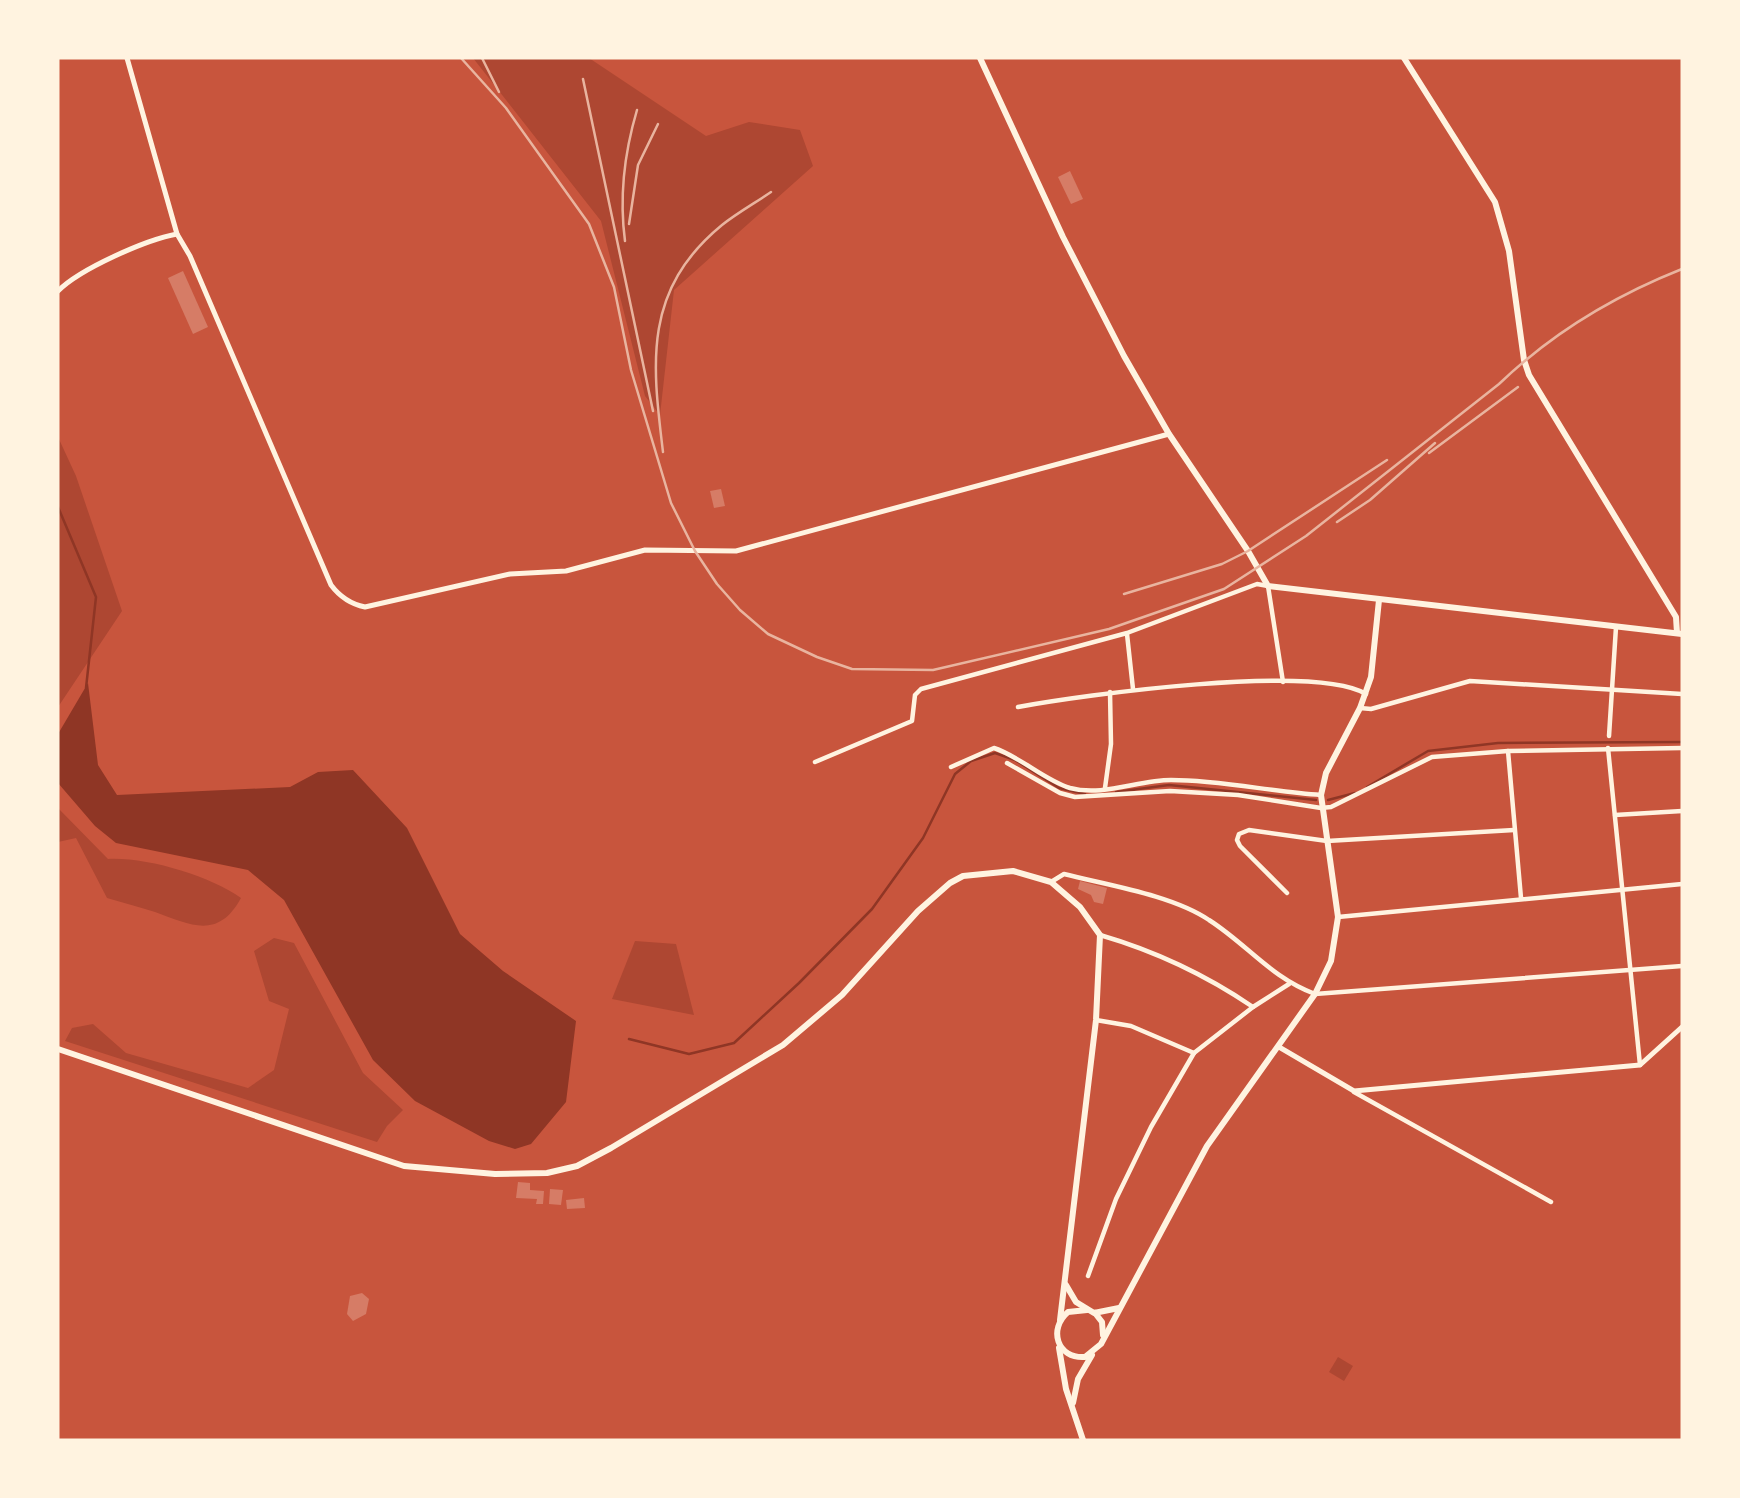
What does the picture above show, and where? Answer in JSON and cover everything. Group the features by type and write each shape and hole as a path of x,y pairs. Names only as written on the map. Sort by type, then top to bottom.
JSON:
{"main road":[{"path":"980,58 1063,237 1124,356 1169,434 1248,551 1268,586 1680,634 1676,617 1529,375 1524,360 1508,251 1495,202 1404,58"},
{"path":"1073,1409 1073,1394 1092,1354 1104,1337 1207,1146 1315,994 1335,947 1338,917 1321,795 1326,772 1366,694 1371,677 1379,600"},
{"path":"58,1049 404,1166 495,1174 547,1173 576,1166 611,1149 783,1045 842,995 918,911 950,883 975,873 1013,871 1051,882 1080,907 1100,935 1096,1020 1066,1285 1056,1334 1066,1390 1083,1440"},
{"path":"1066,1285 1076,1302 1102,1322 1104,1337"},
{"path":"1059,1320 1073,1310 1119,1308"},
{"path":"1058,1344 1072,1356 1085,1357 1092,1354"}],"street":[{"path":"127,58 177,234 190,256 331,585 346,600 365,607 510,574 566,571 645,550 737,551 1169,434"},
{"path":"58,291 130,249 177,234"},
{"path":"815,762 912,721 915,695 921,689 1127,634 1257,584 1268,586 1283,682"},
{"path":"1609,736 1616,627"},
{"path":"1127,634 1133,689"},
{"path":"1360,708 1371,709 1470,681 1682,695"},
{"path":"1018,707 1133,689 1283,682 1348,685 1366,694"},
{"path":"1105,788 1111,744 1110,692"},
{"path":"951,767 994,748 1013,754 1068,787 1105,788 1167,780 1216,781 1321,795"},
{"path":"1608,748 1640,1065"},
{"path":"1007,763 1060,793 1075,797 1170,791 1238,795 1321,808 1340,803 1432,757 1507,751 1682,748"},
{"path":"1507,751 1521,898"},
{"path":"1615,815 1682,811"},
{"path":"1287,893 1240,846 1237,840 1240,834 1249,830 1327,841 1514,830"},
{"path":"1051,882 1064,874 1137,890 1208,919 1289,984 1315,994 1682,967"},
{"path":"1338,917 1682,884"},
{"path":"1100,935 1136,946 1216,982 1254,1007"},
{"path":"1088,1276 1115,1199 1150,1127 1194,1053 1289,984"},
{"path":"1096,1020 1131,1026 1194,1053"},
{"path":"1354,1091 1640,1065 1682,1027"},
{"path":"1279,1047 1551,1202"}],"shaded area":[{"path":"473,58 589,58 706,136 749,122 800,130 813,166 674,290 660,415 645,396 601,221"},
{"path":"58,437 76,476 122,611 58,707"},
{"path":"88,683 98,765 117,795 290,787 318,772 353,770 407,828 460,934 503,971 576,1021 566,1102 531,1144 515,1149 489,1141 415,1101 373,1060 284,900 248,870 116,843 95,826 58,783 58,734"},
{"path":"58,808 108,859 141,861 196,875 241,898 223,920 203,926 107,898 76,838 58,842"},
{"path":"274,938 294,943 363,1073 403,1110 387,1126 377,1142 65,1041 72,1028 93,1024 126,1053 248,1088 274,1070 289,1009 269,1001 254,951"},
{"path":"635,941 676,944 694,1015 612,999"},
{"path":"1338,1357 1353,1366 1344,1381 1329,1372"}],"building":[{"path":"1070,171 1083,199 1071,204 1058,177"},
{"path":"183,271 208,327 193,334 168,278"},
{"path":"721,489 725,506 714,508 710,491"},
{"path":"1080,881 1107,888 1103,904 1094,902 1091,895 1078,889"},
{"path":"518,1182 530,1183 530,1190 544,1191 543,1204 536,1204 537,1199 516,1198"},
{"path":"550,1189 563,1190 561,1205 549,1204"},
{"path":"584,1198 585,1208 567,1209 566,1200"},
{"path":"362,1293 369,1299 366,1314 353,1321 347,1314 350,1296"}],"waterway":[{"path":"58,507 96,597 86,688"},
{"path":"1367,787 1428,751 1498,743 1682,742"},
{"path":"629,1039 689,1054 734,1043 799,983 872,909 923,838 955,774 971,761 995,753 1015,760 1059,788 1085,794"},
{"path":"1116,792 1169,785 1316,800"},
{"path":"1328,800 1355,793"}],"railway":[{"path":"461,58 506,108 589,224 614,287 631,370 671,503 695,551 717,584 740,610 768,634 817,657 852,669 933,670 1109,629 1224,589 1306,536 1562,332 1632,291 1682,269"},
{"path":"482,58 499,92"},
{"path":"583,79 653,411"},
{"path":"625,241 624,175 637,110"},
{"path":"629,224 638,165 658,124"},
{"path":"663,452 656,388 656,358 659,329 666,302 678,275 696,250 722,225 771,192"},
{"path":"1429,453 1518,387"},
{"path":"1337,522 1370,500 1435,443"},
{"path":"1124,594 1222,564 1248,551 1387,460"}]}
